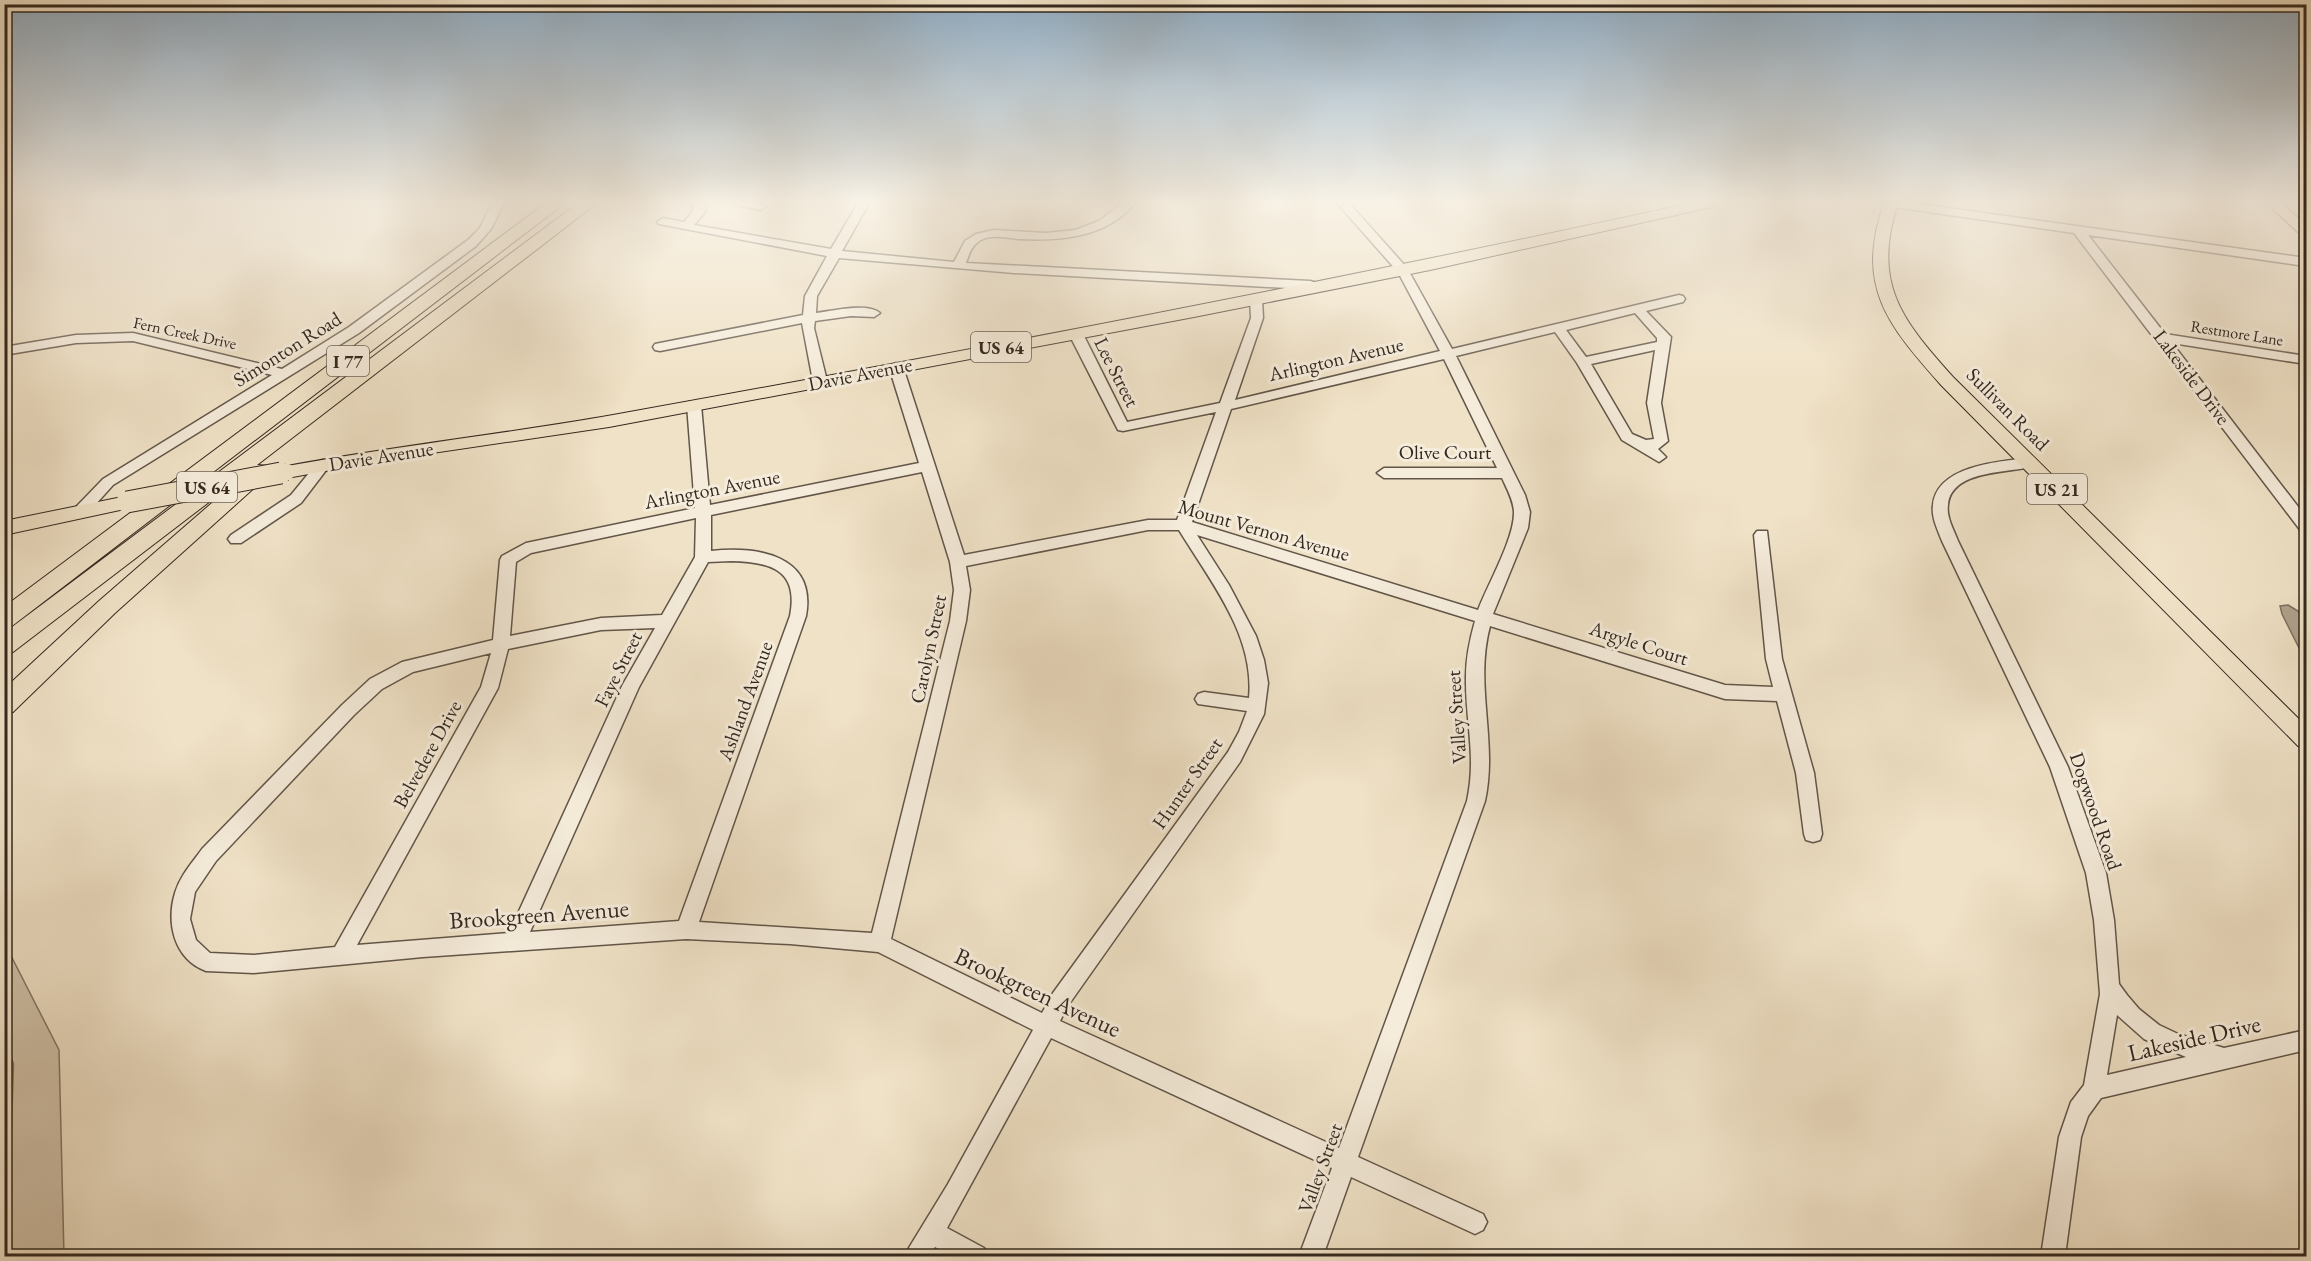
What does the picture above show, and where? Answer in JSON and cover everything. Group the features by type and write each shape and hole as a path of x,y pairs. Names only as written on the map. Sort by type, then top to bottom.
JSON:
{"highway":[{"name":"I 77","path":"4,618 50,586 479,262"},
{"name":"I 77","path":"4,646 512,262"},
{"path":"4,705 107,607 399,348"},
{"path":"4,659 194,504"}],"main road":[{"name":"Davie Avenue","path":"4,528 323,465 553,430 694,405 1076,334 1445,262"},
{"name":"Sullivan Road","path":"1879,262 1884,289 1894,312 1927,358 2307,740"}],"street":[{"name":"Simonton Road","path":"81,511 108,482 354,330 447,262"},
{"path":"820,381 808,318 811,296 830,262"},
{"path":"916,262 1310,285 1312,288"},
{"path":"959,266 961,262"},
{"name":"Valley Street","path":"1311,1257 1483,778 1473,677 1476,645 1520,528 1522,512 1518,495 1448,354 1403,271 1395,262"},
{"name":"Lakeside Drive","path":"2103,262 2307,527"},
{"path":"1183,525 1257,318 1256,299"},
{"name":"Arlington Avenue","path":"1123,427 1226,406 1679,299"},
{"path":"1638,309 1664,337 1654,403 1661,441 1654,446 1644,445"},
{"path":"660,347 808,318 851,312 874,313"},
{"path":"1558,328 1583,362 1627,436 1644,445 1659,457"},
{"name":"Lee Street","path":"1076,334 1123,427"},
{"name":"Fern Creek Drive","path":"4,351 76,339 134,337 286,374"},
{"name":"Restmore Lane","path":"2163,338 2307,360"},
{"path":"1583,362 1664,344"},
{"name":"Carolyn Street","path":"880,944 958,621 962,591 958,562 896,367"},
{"name":"Faye Street","path":"515,942 631,686 703,557 705,534 694,405"},
{"name":"Dogwood Road","path":"2031,463 1980,470 1960,478 1946,488 1939,503 1942,522 1950,541 2059,767 2096,873 2104,920 2109,986 2094,1089 2079,1110 2070,1137 2053,1257"},
{"path":"236,539 296,499 323,465"},
{"name":"Arlington Avenue","path":"508,560 526,548 928,466"},
{"name":"Olive Court","path":"1384,473 1507,473"},
{"name":"Mount Vernon Avenue","path":"958,562 1148,525 1183,525 1485,617"},
{"name":"Hunter Street","path":"916,1257 932,1233 1060,1000 1234,757 1249,732 1257,706 1259,676 1254,648 1242,622 1183,525"},
{"path":"1762,535 1774,659 1805,773 1813,834"},
{"name":"Ashland Avenue","path":"686,930 798,616 801,596 795,579 780,565 759,556 733,554 703,557"},
{"name":"Belvedere Drive","path":"341,955 489,688 501,644 508,560"},
{"name":"Argyle Court","path":"1485,617 1725,692 1782,694"},
{"name":"Brookgreen Avenue","path":"666,621 601,624 501,644 408,667 376,684 209,855 185,892 180,919 187,945 206,962 254,964 341,955 686,930 790,935 880,944 1047,1026 1475,1222"},
{"path":"1204,699 1257,706"},
{"path":"2109,986 2131,1016 2151,1031 2181,1047 2226,1059"},
{"name":"Lakeside Drive","path":"2094,1089 2307,1040"},
{"path":"932,1233 976,1257"}],"shaded area":[{"path":"2288,605 2306,616 2306,662 2282,614 2280,606"},
{"path":"4,942 59,1050 64,1256 5,1256"}],"waterway":[{"path":"4,1043 12,1064 8,1187 4,1215"}]}
